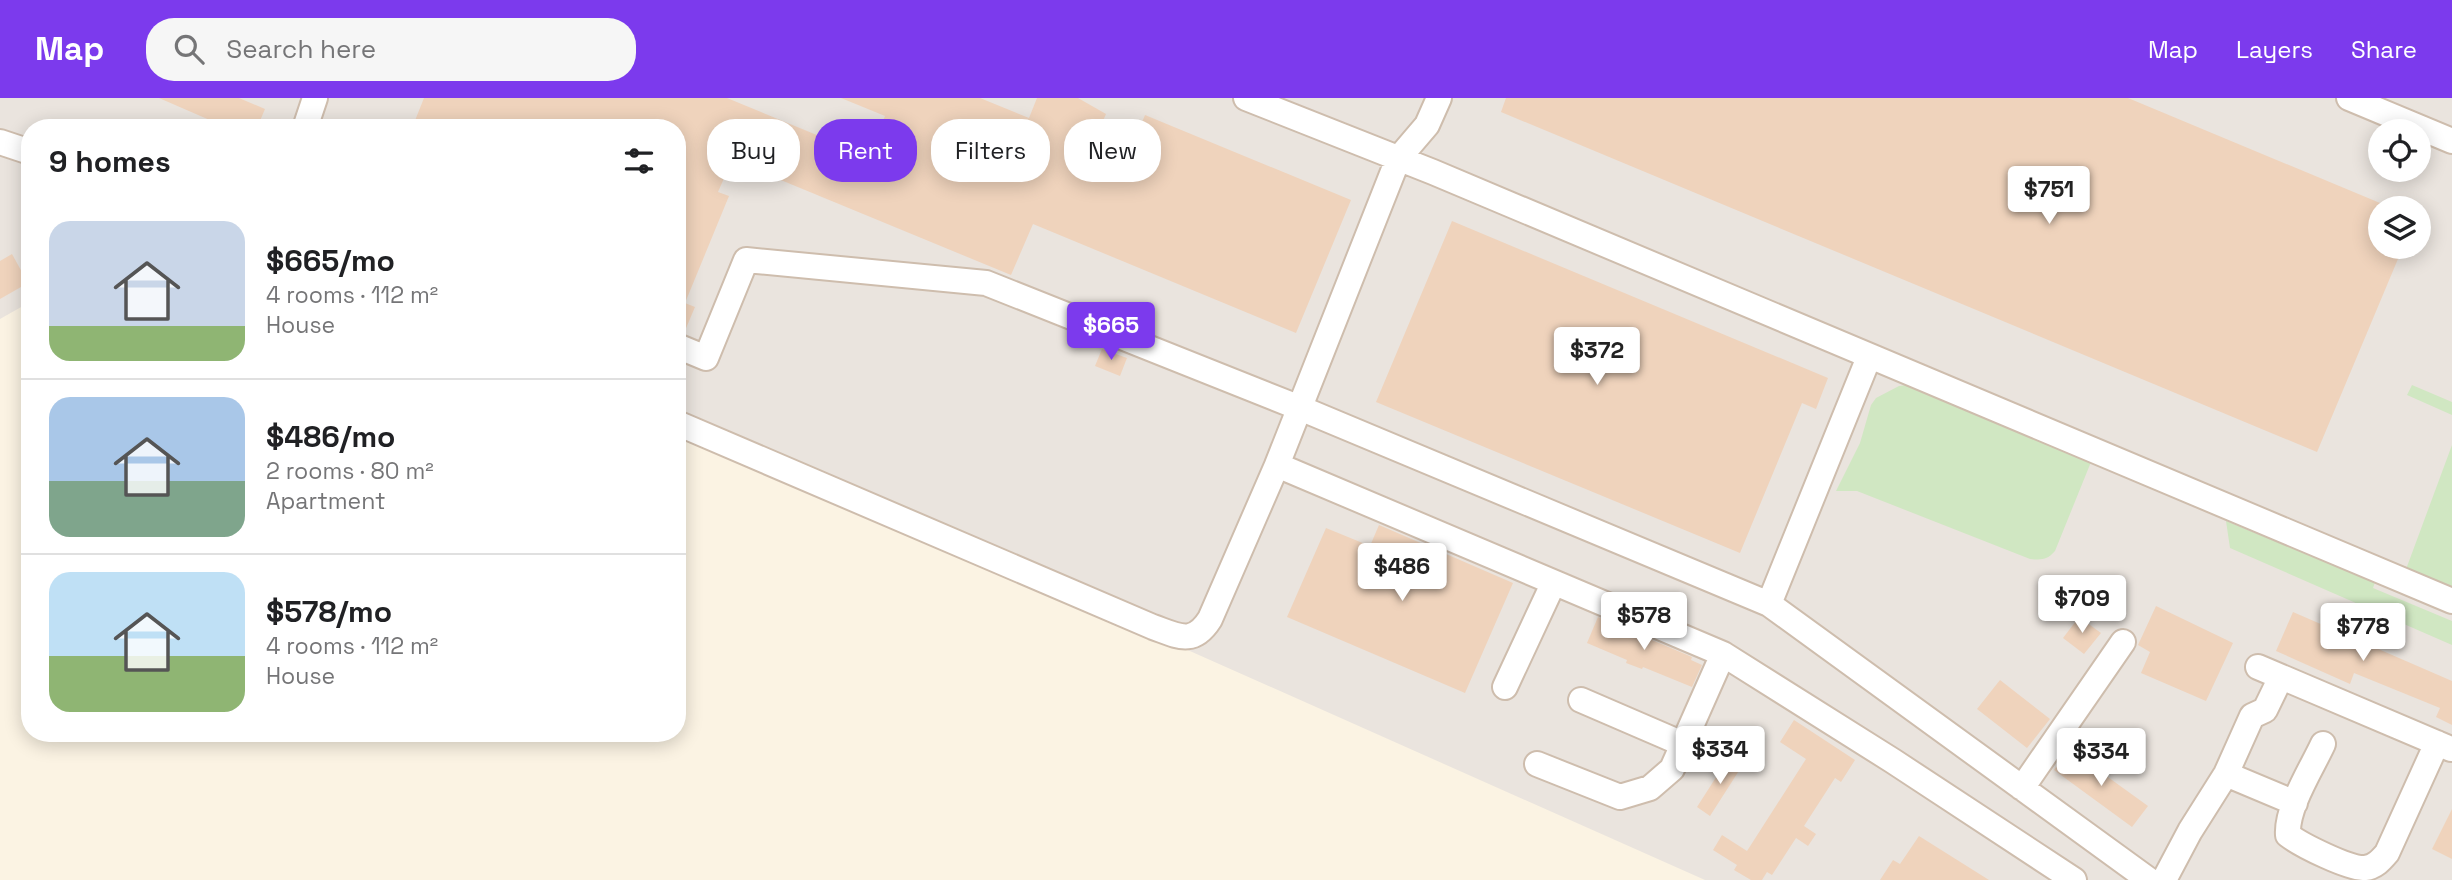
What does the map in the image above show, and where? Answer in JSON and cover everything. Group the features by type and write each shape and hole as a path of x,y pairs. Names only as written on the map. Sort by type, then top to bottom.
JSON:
{"lane":[{"path":"308,119 315,98"},
{"path":"1246,98 1398,159 2452,601"},
{"path":"686,428 1153,627 1187,637 1199,633 1210,619 1277,465 1398,159 1427,125 1426,98"},
{"path":"2349,98 2452,141"},
{"path":"0,142 21,149"},
{"path":"686,350 706,358 746,260 986,283 1300,408 1769,604 2022,788 2154,880 2190,831 2226,774 2252,716 2265,710 2281,677"},
{"path":"1769,604 1869,357"},
{"path":"1277,465 1723,654 2074,880"},
{"path":"1505,687 1553,584"},
{"path":"2022,788 2123,642"},
{"path":"1537,764 1620,797 1650,788 1672,769 1723,654"},
{"path":"2258,667 2444,746 2387,853 2379,863 2367,868 2353,867 2288,835 2295,803 2323,744"},
{"path":"1581,700 1683,744"},
{"path":"2226,774 2295,803"}],"shaded area":[{"path":"0,98 2452,98 2452,880 1705,880 686,427 686,119 21,119 21,307 0,319"}],"green space":[{"path":"1907,385 2091,462 2052,554 2044,559 2030,559 1857,491 1836,491 1860,443 1871,405 1876,398 1899,386"},
{"path":"2412,385 2452,402 2452,415 2407,395"},
{"path":"2452,445 2452,592 2405,572"},
{"path":"2226,521 2375,582 2373,588 2452,621 2452,645 2230,548"}],"building":[{"path":"159,98 239,98 265,109 261,119 207,119"},
{"path":"424,98 727,98 778,119 707,119 707,182 722,182 718,192 729,196 686,301 686,119 416,119"},
{"path":"841,98 980,98 1029,118 1037,98 1078,98 1106,114 1104,119 1064,119 1064,182 1161,182 1161,122 1351,200 1296,333 1033,224 1011,275 785,182 800,182 800,128 814,134 814,182 917,182 917,119 884,119 885,116"},
{"path":"1506,98 2128,98 2368,198 2368,259 2398,259 2317,452 1501,112"},
{"path":"1452,221 1828,378 1816,409 1802,403 1740,553 1376,402"},
{"path":"12,254 21,270 21,287 0,299 0,261"},
{"path":"686,303 695,307 686,328"},
{"path":"1102,349 1127,358 1120,376 1095,366"},
{"path":"1379,525 1513,583 1465,693 1287,617 1326,528 1370,546"},
{"path":"2156,606 2233,643 2206,701 2141,673 2150,652 2138,645"},
{"path":"2293,612 2452,681 2452,725 2436,717 2440,708 2354,673 2350,684 2276,651"},
{"path":"1598,617 1692,657 1691,660 1702,665 1692,687 1626,663 1627,660 1587,643"},
{"path":"2079,617 2101,633 2084,654 2063,638"},
{"path":"2000,680 2050,719 2027,748 1977,709"},
{"path":"1794,720 1855,760 1841,782 1835,778 1804,826 1816,834 1808,846 1796,838 1772,875 1767,872 1762,880 1751,880 1734,870 1737,865 1713,850 1722,835 1747,851 1806,759 1780,742"},
{"path":"2069,749 2148,806 2132,827 2054,770"},
{"path":"1729,757 1742,766 1710,816 1697,807"},
{"path":"2452,809 2452,859 2432,849"},
{"path":"1919,836 1989,880 1880,880 1893,860 1900,864"}]}
